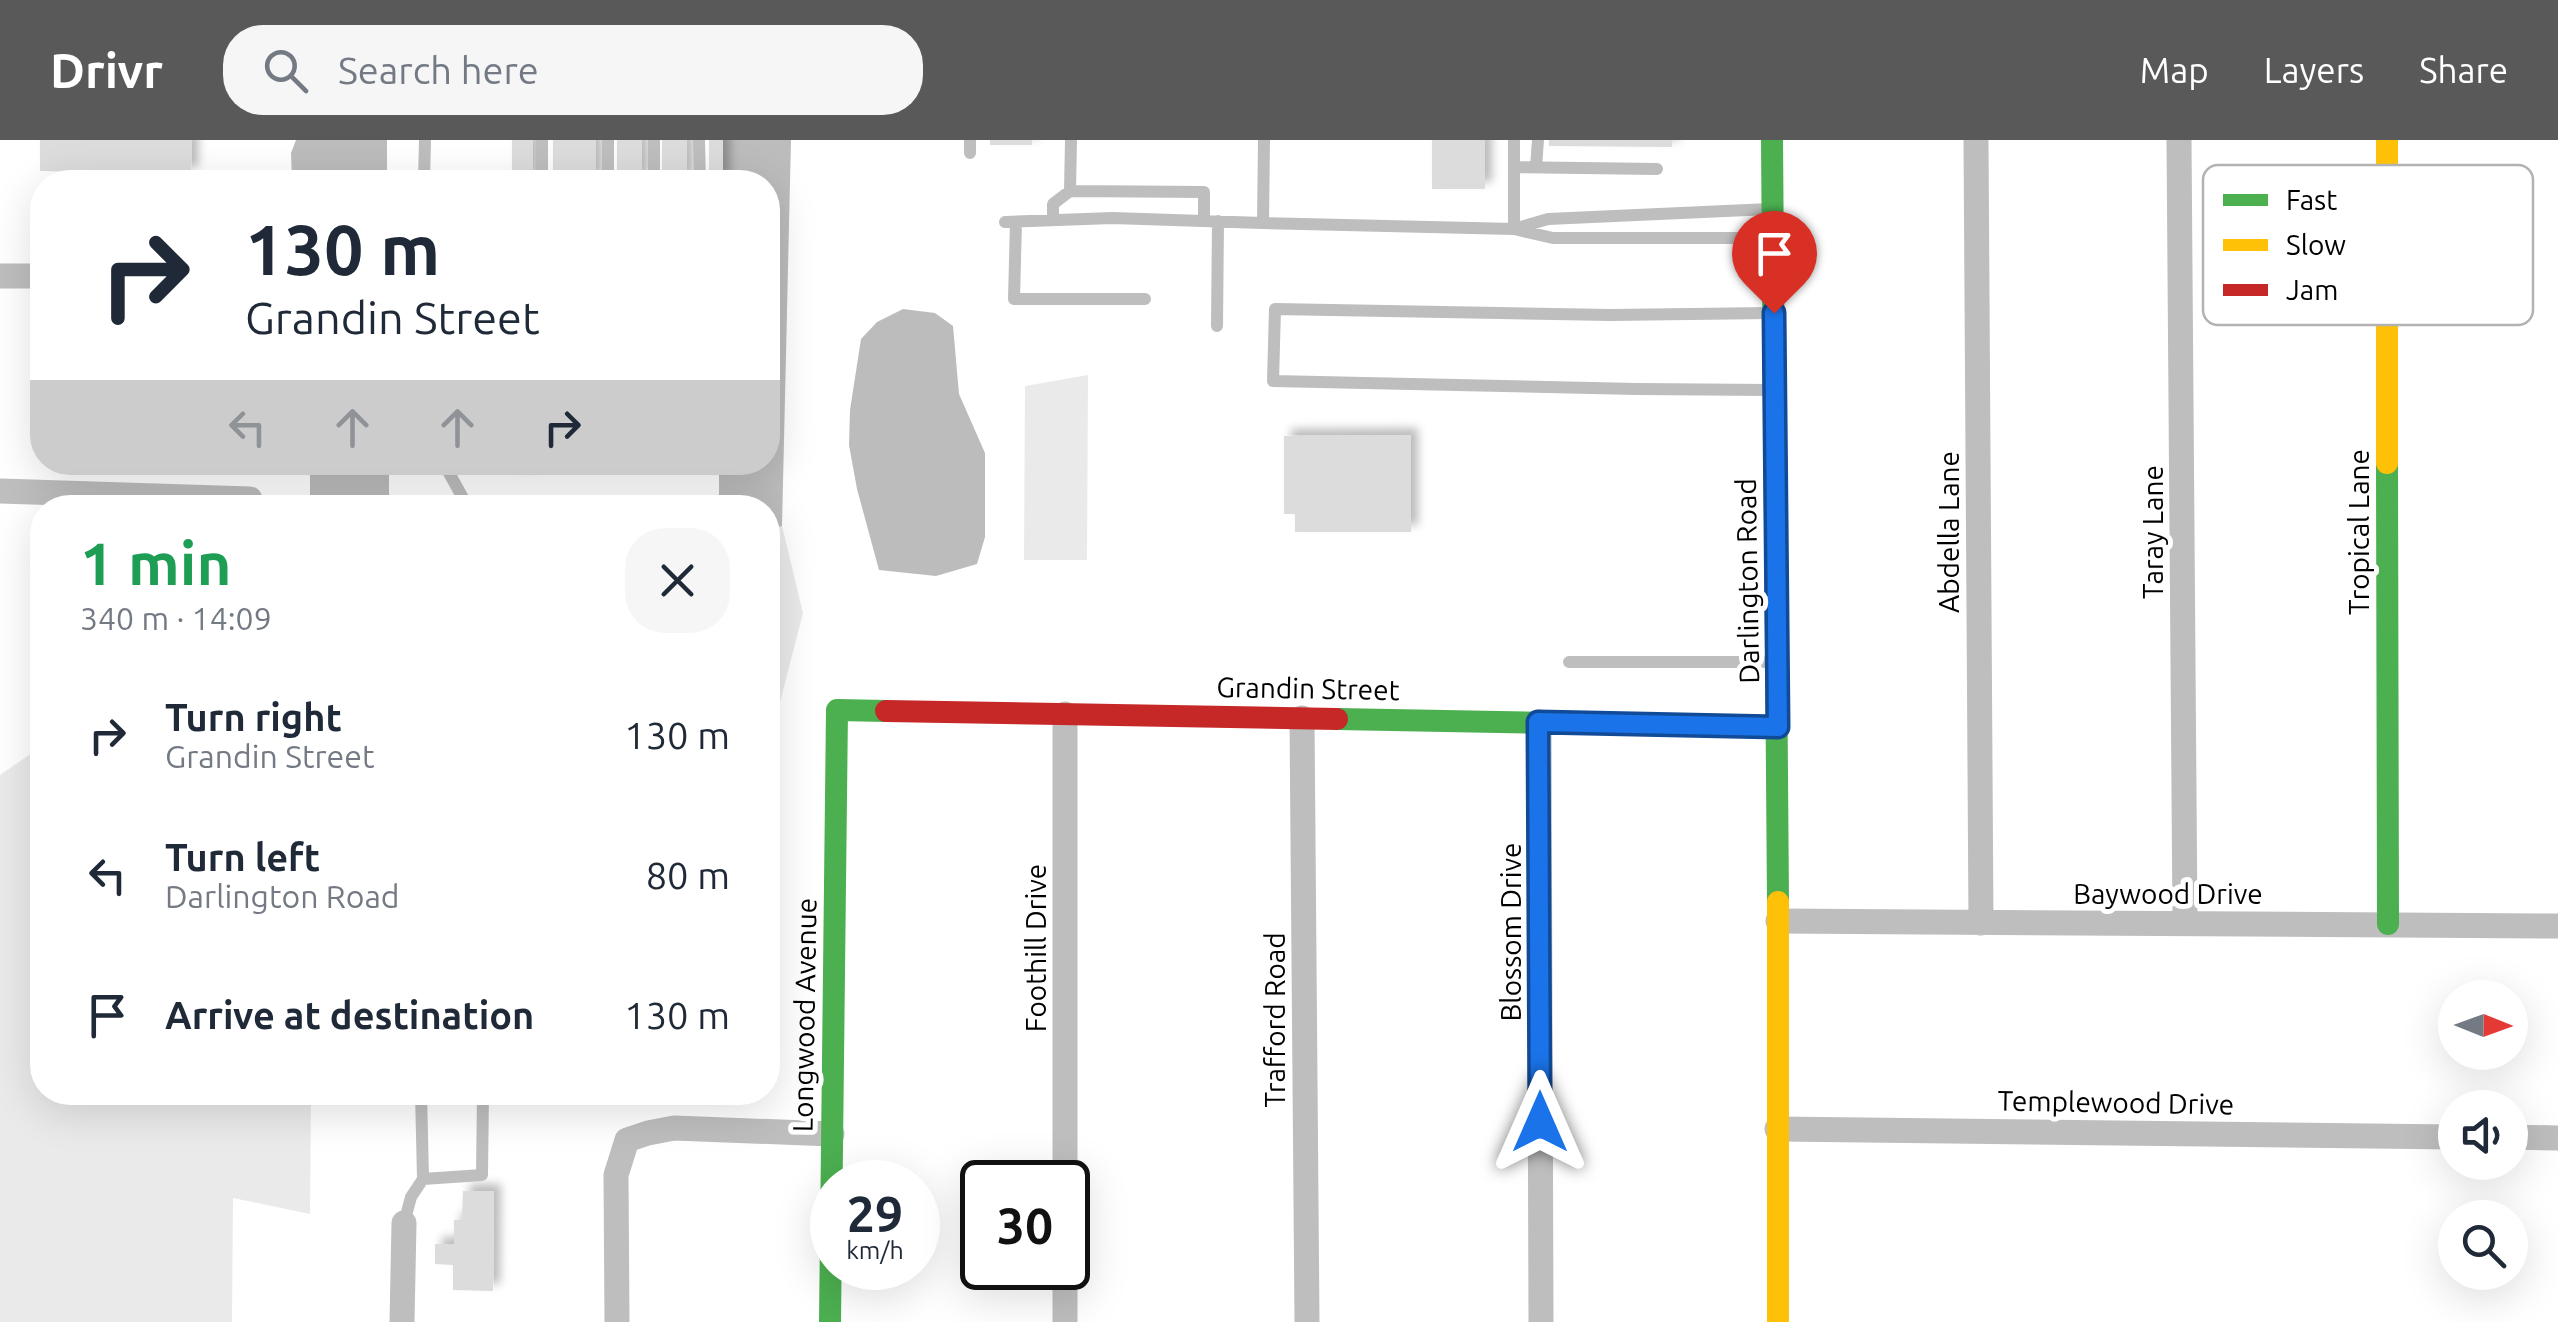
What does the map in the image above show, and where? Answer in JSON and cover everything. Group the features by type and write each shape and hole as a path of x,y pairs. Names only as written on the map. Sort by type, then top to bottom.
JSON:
{"street":[{"name":"Darlington Road","path":"1772,140 1778,662 1778,1322"},
{"name":"Abdella Lane","path":"1976,140 1980,923"},
{"name":"Taray Lane","path":"2178,140 2185,923"},
{"name":"Tropical Lane","path":"2387,140 2387,165"},
{"path":"0,276 30,276"},
{"name":"Tropical Lane","path":"2387,325 2388,924"},
{"path":"0,490 125,495"},
{"name":"Grandin Street","path":"837,710 1778,727"},
{"name":"Longwood Avenue","path":"830,1322 837,710"},
{"name":"Foothill Drive","path":"1065,714 1065,1160"},
{"name":"Trafford Road","path":"1302,718 1307,1322"},
{"name":"Blossom Drive","path":"1538,722 1541,1322"},
{"name":"Baywood Drive","path":"1778,921 2558,926"},
{"path":"618,1322 616,1175 627,1140 674,1128 832,1134"},
{"name":"Templewood Drive","path":"1777,1128 2438,1136"},
{"path":"2528,1137 2558,1138"},
{"path":"402,1322 404,1223"},
{"path":"1065,1290 1066,1322"}],"lane":[{"path":"424,170 425,140"},
{"path":"542,140 542,170"},
{"path":"608,140 608,170"},
{"path":"654,140 654,170"},
{"path":"699,140 700,170"},
{"path":"1070,191 1071,140"},
{"path":"1263,224 1264,140"},
{"path":"1514,140 1514,229"},
{"path":"1536,167 1538,140"},
{"path":"1514,167 1657,169"},
{"path":"1053,220 1052,204 1070,191 1204,192 1211,221 1217,326"},
{"path":"1514,229 1548,219 1774,209"},
{"path":"1145,299 1014,300 1011,222 1113,218 1514,229 1553,238 1774,238"},
{"path":"1774,313 1275,310 1273,380 1774,390"},
{"path":"1569,662 1778,662"},
{"path":"404,1223 411,1197 423,1179 421,1105"},
{"path":"423,1179 482,1175 483,1105"}],"shaded area":[{"path":"296,140 387,140 387,170 292,170 291,153"},
{"path":"720,140 791,140 780,527 780,495 719,495 719,475 780,475 780,170 720,170"},
{"path":"903,309 935,313 953,326 959,394 985,453 985,537 977,564 936,576 879,570 849,445 861,339 877,322"},
{"path":"1088,375 1087,560 1024,560 1025,386"},
{"path":"310,475 389,475 389,495 310,495"},
{"path":"780,527 803,613 780,702"},
{"path":"30,754 30,1105 311,1105 310,1214 233,1198 232,1322 0,1322 0,775"}],"building":[{"path":"40,140 192,140 191,170 40,170"},
{"path":"512,140 533,140 533,170 512,170"},
{"path":"553,140 596,140 596,170 553,170"},
{"path":"617,140 642,140 642,170 617,170"},
{"path":"662,140 687,140 687,170 662,170"},
{"path":"709,140 723,140 723,170 709,170"},
{"path":"990,140 1032,140 1032,145 990,145"},
{"path":"1432,140 1485,140 1485,189 1432,189"},
{"path":"1549,140 1672,140 1672,147 1549,146"},
{"path":"1411,435 1411,532 1295,532 1295,514 1284,514 1284,436"},
{"path":"463,1191 494,1191 493,1291 453,1290 453,1265 435,1264 435,1244 454,1244 454,1220 462,1220"}],"traffic: fast":[{"path":"1772,140 1778,902"},
{"path":"2387,463 2388,924"},
{"path":"830,1322 837,710 886,711"},
{"path":"1337,719 1778,727"}],"traffic: slow":[{"path":"2387,140 2387,165"},
{"path":"2387,325 2387,463"},
{"path":"1778,902 1778,1322"}],"traffic: jam":[{"path":"886,711 1337,719"}],"route":[{"path":"1540,1122 1538,722 1778,727 1774,313"}]}
